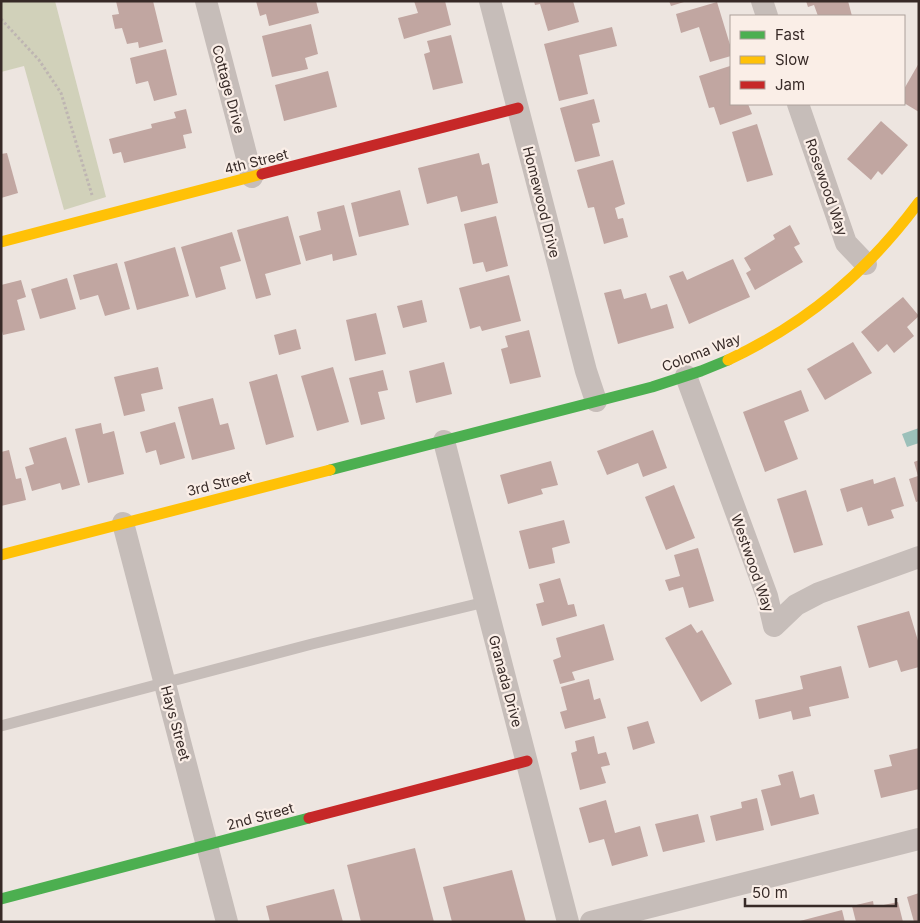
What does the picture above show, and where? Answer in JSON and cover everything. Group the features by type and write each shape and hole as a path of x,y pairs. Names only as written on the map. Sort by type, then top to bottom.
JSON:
{"street":[{"name":"Cottage Drive","path":"206,1 252,177"},
{"name":"Homewood Drive","path":"490,1 583,362 596,401"},
{"path":"762,1 767,15"},
{"name":"Rosewood Way","path":"798,105 846,242 866,264"},
{"name":"4th Street","path":"1,242 518,108"},
{"name":"Coloma Way","path":"444,441 686,376 716,366 757,346 786,329 827,300 866,264 905,222 919,202"},
{"name":"Westwood Way","path":"686,376 767,596 774,626 796,605 819,593 919,557"},
{"name":"3rd Street","path":"1,555 444,441"},
{"name":"Granada Drive","path":"444,441 568,922"},
{"name":"Hays Street","path":"123,523 228,922"},
{"name":"2nd Street","path":"1,899 527,761"},
{"path":"591,922 919,839"}],"lane":[{"path":"1,726 312,644 486,602"}],"path":[{"path":"1,19 39,60 61,93 98,216"}],"green space":[{"path":"1,1 55,1 106,197 64,210 24,66 1,72"}],"water":[{"path":"919,428 919,443 907,447 902,434"}],"building":[{"path":"116,1 153,1 163,42 139,48 138,42 127,44 122,28 115,29 112,15 119,14"},
{"path":"256,1 316,1 319,13 269,26 266,14 260,16"},
{"path":"414,1 445,1 451,25 404,39 398,18 418,13"},
{"path":"534,1 573,1 579,22 548,31 540,4 535,5"},
{"path":"669,1 684,1 684,2 671,6"},
{"path":"806,1 848,1 852,15 818,15 814,5 808,7"},
{"path":"717,2 730,45 730,56 710,62 699,27 681,33 676,14"},
{"path":"311,24 318,54 305,58 308,69 272,77 262,36"},
{"path":"612,27 617,46 579,55 588,94 559,101 544,44"},
{"path":"451,35 463,83 433,90 424,54 430,52 427,41"},
{"path":"166,49 177,95 154,101 148,81 136,84 130,58"},
{"path":"919,63 919,112 905,104 905,87"},
{"path":"730,66 730,105 748,105 752,114 720,125 714,107 709,108 699,76"},
{"path":"328,71 337,107 284,121 275,85"},
{"path":"594,99 600,122 592,124 600,156 575,162 560,108"},
{"path":"186,109 192,133 183,135 186,148 124,163 121,152 113,154 109,139 152,128 151,124 176,118 174,112"},
{"path":"881,121 908,145 882,175 878,171 871,180 847,159"},
{"path":"757,124 773,175 747,182 732,132"},
{"path":"7,153 18,193 1,198 1,154"},
{"path":"479,153 482,165 489,163 498,203 461,212 457,196 427,204 418,168"},
{"path":"613,160 625,204 615,208 618,219 623,218 628,237 604,244 594,207 588,208 577,170"},
{"path":"400,190 409,225 359,237 351,203"},
{"path":"344,205 357,255 333,261 332,254 306,261 299,236 321,230 317,212"},
{"path":"288,216 301,264 265,274 271,295 256,299 237,230"},
{"path":"496,216 508,266 486,272 483,262 473,264 464,224"},
{"path":"790,225 800,244 794,247 803,262 755,290 746,273 751,270 744,258 775,239 773,235"},
{"path":"232,232 241,261 220,267 226,289 196,298 181,247"},
{"path":"175,247 189,296 137,310 124,262"},
{"path":"733,259 750,297 689,324 669,276 683,271 687,280"},
{"path":"117,263 130,309 105,316 98,295 80,300 73,275"},
{"path":"509,275 521,321 482,331 480,326 470,329 459,288"},
{"path":"67,278 76,309 40,319 31,289"},
{"path":"21,280 26,297 17,300 25,330 3,335 1,327 1,285"},
{"path":"621,289 624,299 646,293 651,309 667,304 674,328 618,344 604,293"},
{"path":"903,297 919,316 907,327 914,336 894,353 887,344 878,352 861,332"},
{"path":"422,300 427,322 403,328 397,306"},
{"path":"376,313 386,354 355,361 346,320"},
{"path":"296,329 301,349 279,355 274,335"},
{"path":"529,330 541,377 510,384 501,349 508,347 505,336"},
{"path":"853,342 872,373 825,400 807,369"},
{"path":"444,362 452,394 416,403 409,371"},
{"path":"158,367 163,389 141,394 145,411 124,416 114,377"},
{"path":"333,367 349,422 317,431 301,376"},
{"path":"383,370 388,390 378,392 385,419 361,425 349,378"},
{"path":"277,374 294,437 266,445 249,382"},
{"path":"801,390 809,411 784,421 798,459 765,472 743,412"},
{"path":"213,398 220,425 228,423 235,449 192,460 178,407"},
{"path":"175,422 185,458 160,465 156,450 146,453 140,432"},
{"path":"101,423 103,434 114,431 124,474 88,483 75,429"},
{"path":"653,430 667,468 643,477 638,463 607,475 597,451"},
{"path":"66,437 80,485 62,490 60,483 32,491 25,467 34,464 29,448"},
{"path":"9,450 16,479 21,478 26,500 1,506 1,452"},
{"path":"919,460 919,501 916,502 909,479 918,476 914,462"},
{"path":"551,461 558,485 541,489 543,494 508,504 500,475"},
{"path":"895,477 904,506 891,510 894,518 868,526 862,507 847,512 840,489 873,479 874,484"},
{"path":"674,485 695,538 666,550 645,497"},
{"path":"806,490 823,545 794,553 777,499"},
{"path":"564,520 570,543 552,548 555,563 529,569 519,531"},
{"path":"698,548 714,601 689,608 683,587 669,591 665,580 680,576 674,555"},
{"path":"560,578 568,605 574,604 577,616 542,626 536,604 544,602 539,584"},
{"path":"909,611 919,644 919,667 901,672 897,660 869,668 857,626"},
{"path":"604,624 614,660 572,672 575,680 560,684 553,660 561,657 556,638"},
{"path":"691,624 697,633 702,630 732,684 701,702 665,638"},
{"path":"841,666 849,698 809,707 811,716 793,720 791,711 759,719 755,700 803,689 800,676"},
{"path":"589,679 594,700 600,698 606,718 565,729 560,712 567,710 561,687"},
{"path":"648,721 655,743 633,750 627,727"},
{"path":"594,736 598,754 606,752 610,765 601,767 606,783 580,790 571,753 577,751 575,741"},
{"path":"919,748 919,789 881,798 874,770 892,766 889,755"},
{"path":"793,771 800,798 814,794 819,814 771,826 761,790 781,785 778,775"},
{"path":"757,798 764,830 716,841 710,816 742,808 741,802"},
{"path":"606,800 615,833 640,826 648,856 612,866 604,839 589,843 579,808"},
{"path":"698,814 705,842 663,852 655,824"},
{"path":"415,848 434,922 361,922 347,865"},
{"path":"512,870 526,922 452,922 443,887"},
{"path":"334,889 343,922 270,922 266,906"},
{"path":"919,893 919,922 914,922 907,897"},
{"path":"873,901 874,907 898,902 903,922 856,922 852,906"},
{"path":"842,910 845,922 800,922 800,921"}],"traffic: fast":[{"path":"330,470 652,387 728,360"},
{"path":"1,899 309,818"}],"traffic: slow":[{"path":"1,242 262,174"},
{"path":"728,360 784,330 834,293 878,251 919,202"},
{"path":"1,555 330,470"}],"traffic: jam":[{"path":"262,174 518,108"},
{"path":"309,818 527,761"}]}
